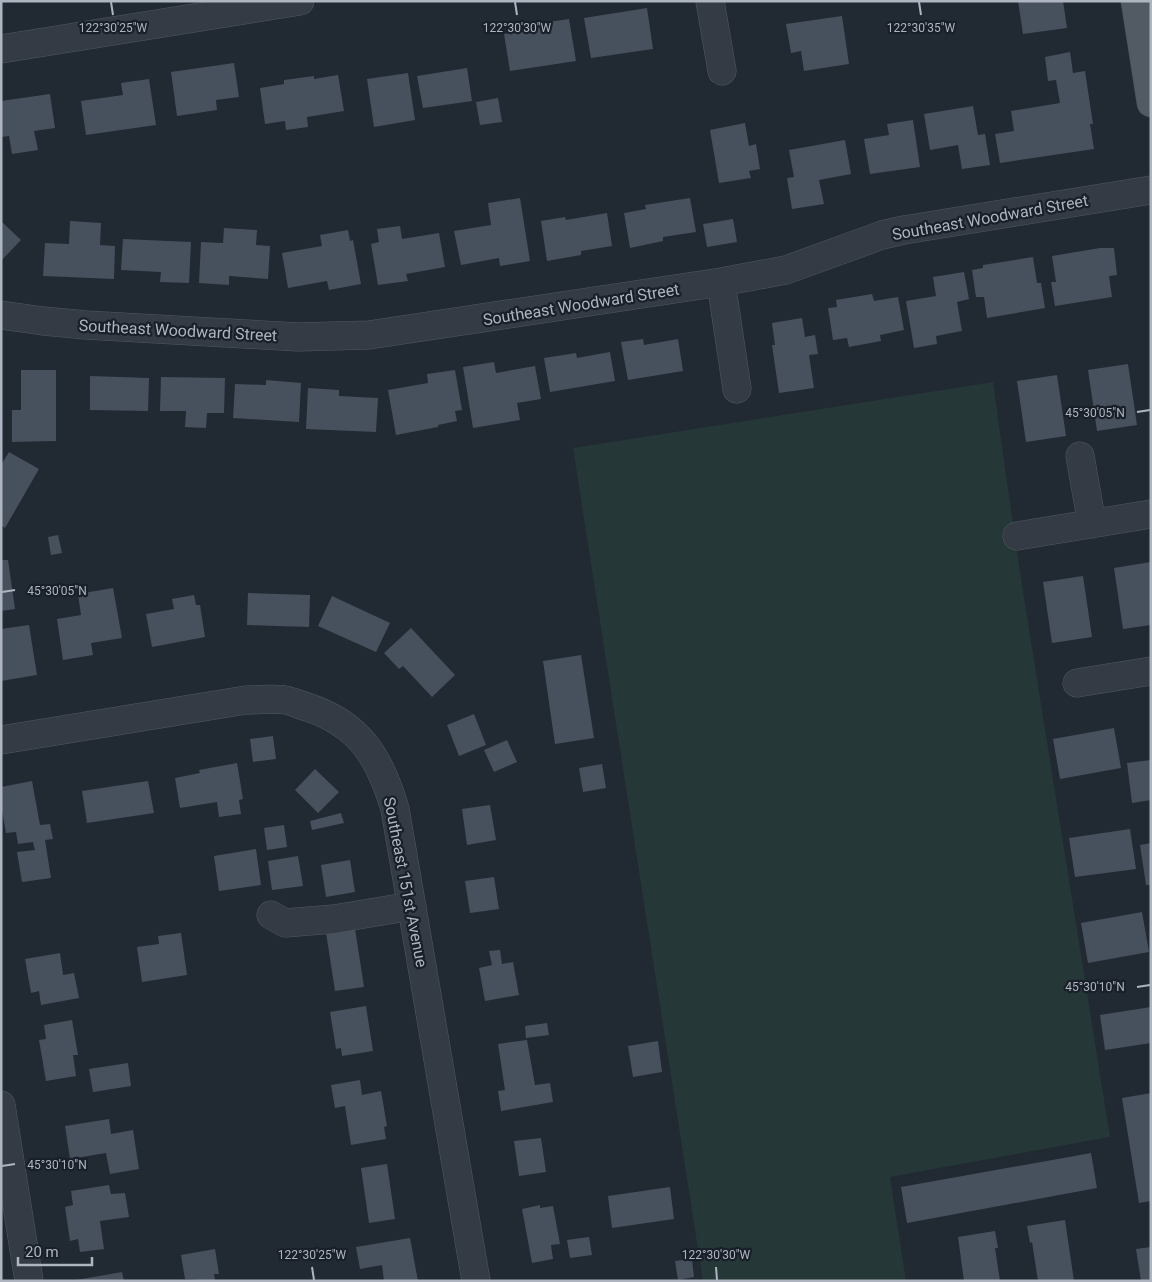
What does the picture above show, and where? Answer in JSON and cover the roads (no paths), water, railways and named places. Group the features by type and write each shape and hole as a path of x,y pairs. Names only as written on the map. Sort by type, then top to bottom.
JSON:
{"main road":[{"path":"1135,1 1151,104"}],"street":[{"path":"1,49 300,1"},
{"path":"710,1 722,70"},
{"name":"Southeast Woodward Street","path":"1,314 42,321 86,325 298,337 333,337 403,331 721,282 786,270 882,235 904,230 1151,190"},
{"path":"721,282 737,389"},
{"path":"1080,456 1092,524"},
{"path":"1018,536 1151,514"},
{"path":"1077,683 1151,671"},
{"name":"Southeast 151st Avenue","path":"1,740 246,700 285,700 322,712 344,725 361,741 377,761 388,784 395,809 476,1281"},
{"path":"271,915 286,923 334,919 412,906"},
{"path":"1,1105 29,1281"}]}
